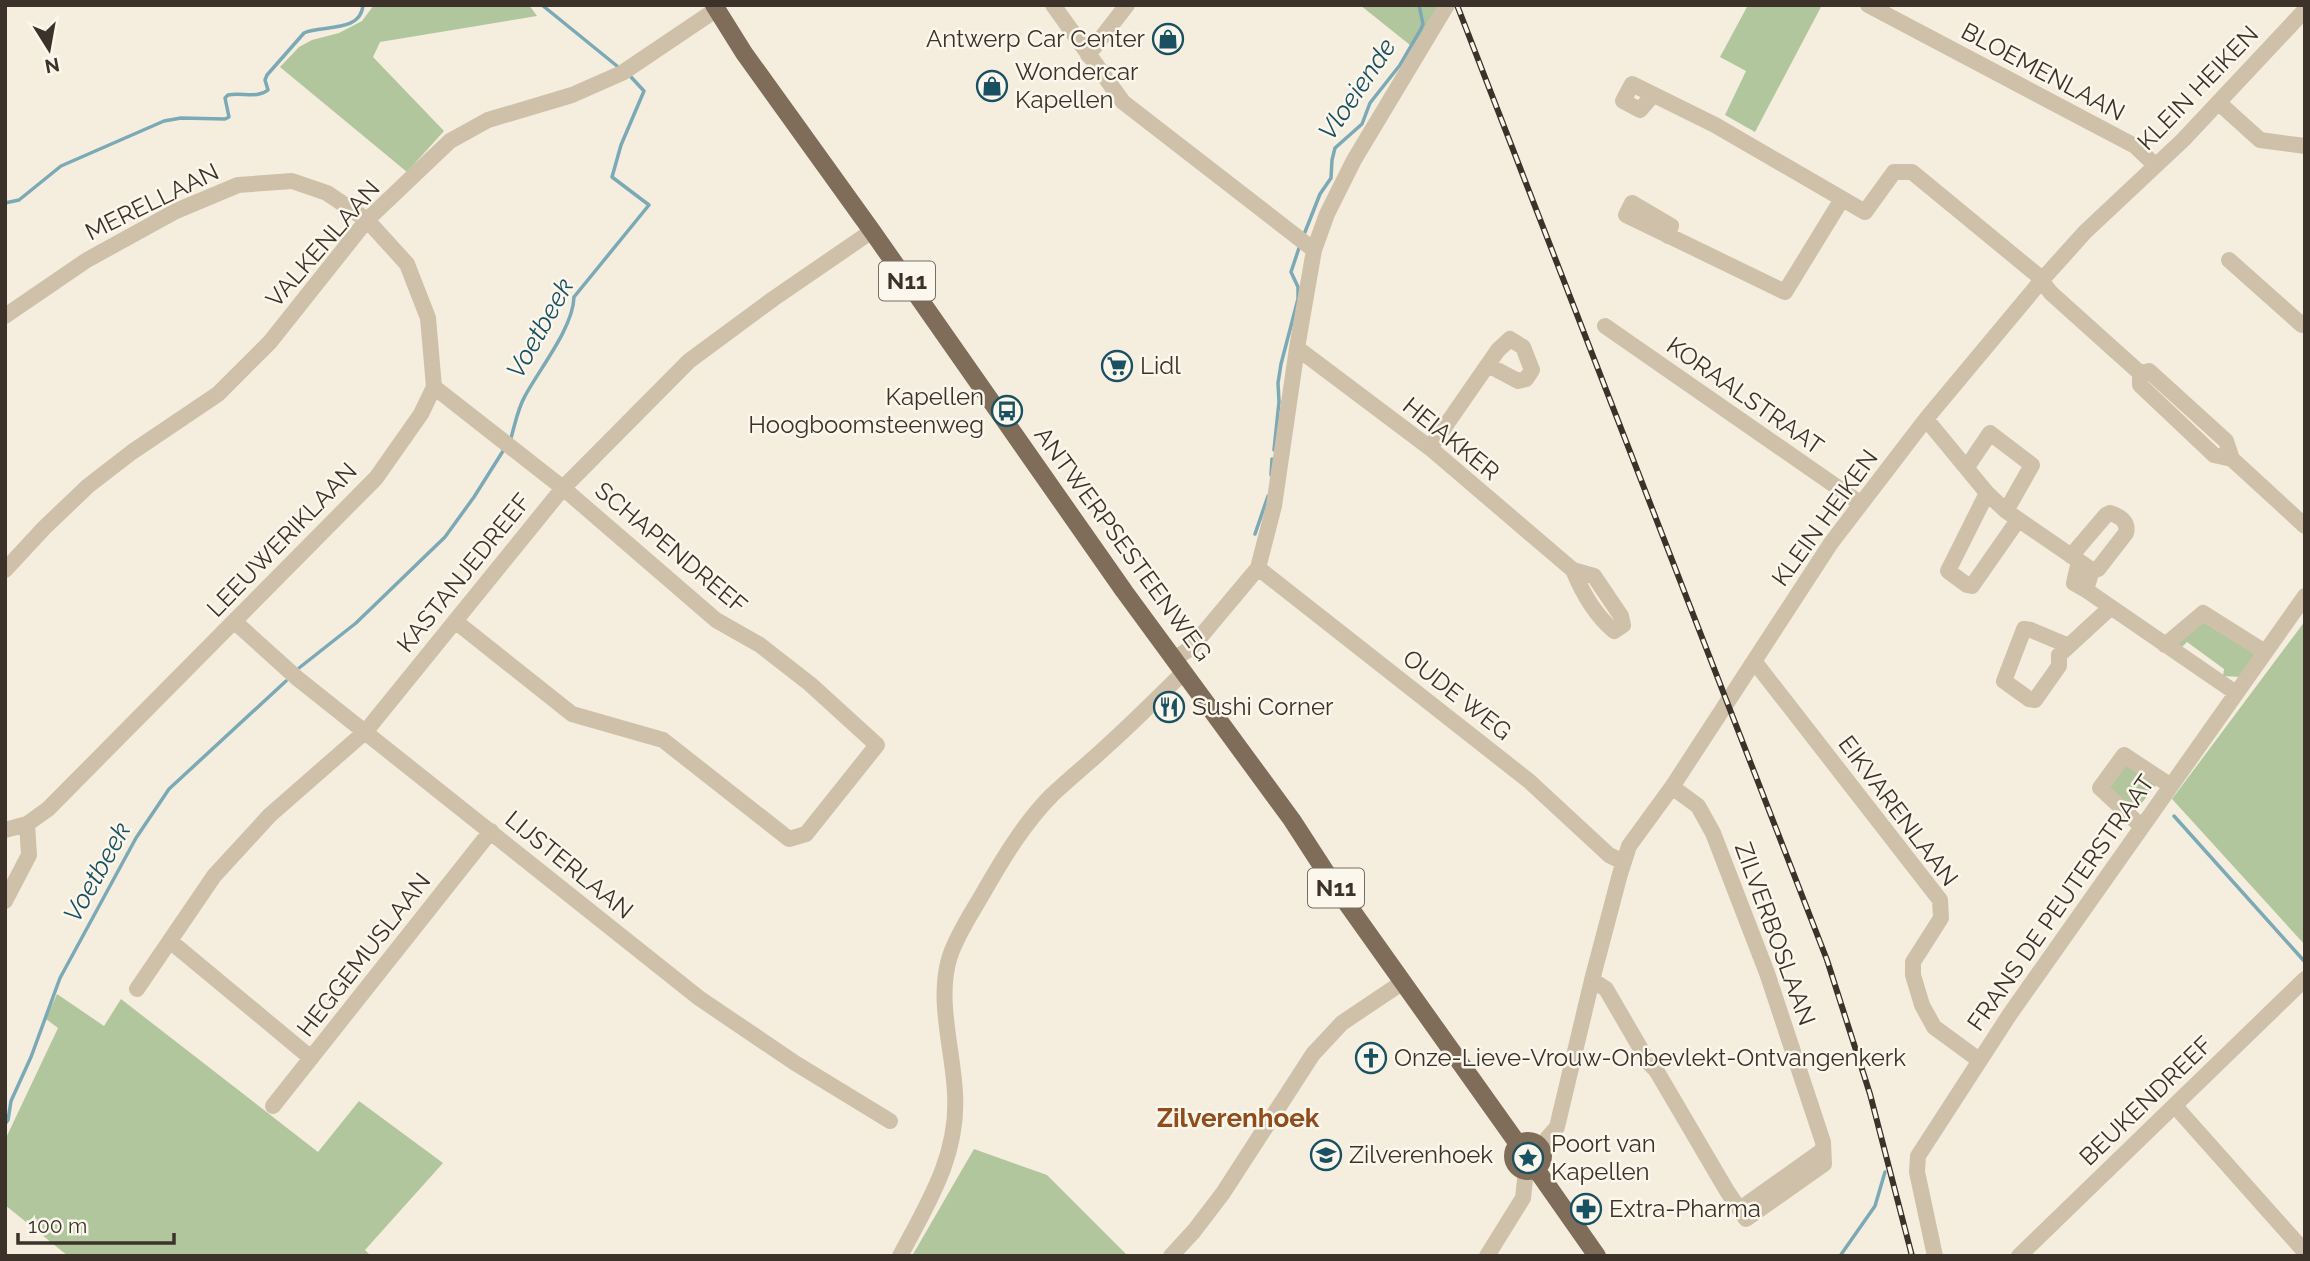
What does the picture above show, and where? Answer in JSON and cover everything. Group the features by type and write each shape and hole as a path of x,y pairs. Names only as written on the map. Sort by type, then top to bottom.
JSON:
{"main road":[{"name":"ANTWERPSESTEENWEG","path":"715,7 1124,592 1292,820 1338,891 1518,1144"},
{"path":"1518,1144 1527,1141 1542,1151 1542,1161 1531,1170"},
{"name":"N11","path":"1518,1144 1513,1152 1513,1161 1518,1168 1531,1170 1553,1193 1597,1256"}],"street":[{"path":"1053,5 1123,102 1314,250"},
{"path":"1087,55 1126,5"},
{"path":"900,1256 937,1188 954,1132 955,1093 945,990 950,956 995,873 1028,824 1051,796 1108,745 1179,665 1258,568 1274,506 1314,250 1327,214 1354,160 1447,5"},
{"name":"BLOEMENLAAN","path":"1868,5 2135,146 2155,165"},
{"name":"VALKENLAAN","path":"5,570 88,486 218,394 270,342 367,220 450,141 488,120 572,95 622,73 715,7"},
{"name":"KLEIN HEIKEN","path":"1539,1147 1557,1127 1592,980 1629,846 1672,787 1831,543 1926,419 2041,281 2085,232 2183,140 2305,10"},
{"path":"1653,95 1714,125 1865,212 1894,172 1912,172 2036,274 2140,373 2149,371 2227,441 2232,459 2305,526"},
{"path":"2219,103 2260,141 2305,146"},
{"name":"MERELLAAN","path":"5,316 87,260 176,211 238,185 292,181 327,193 367,220"},
{"path":"1668,236 1785,292 1842,199"},
{"path":"367,220 407,264 428,318 434,387"},
{"name":"KASTANJEDREEF","path":"137,989 214,876 270,816 366,731 563,488 689,362 773,299 872,231"},
{"path":"2230,260 2302,325 2305,322"},
{"name":"KORAALSTRAAT","path":"1605,326 1860,503"},
{"name":"HEIAKKER","path":"1297,348 1430,448 1573,570"},
{"path":"1430,448 1488,365"},
{"name":"SCHAPENDREEF","path":"434,387 563,488 716,620 760,645 810,684 877,745 806,834 789,839 663,740 572,714 455,621"},
{"name":"LEEUWERIKLAAN","path":"5,830 27,824 48,809 376,478 421,414 434,387"},
{"path":"1926,419 1987,493 2012,515 2081,562 2086,590 2236,693"},
{"path":"1967,467 1990,433 2032,464 2012,515 1972,586 1948,571 1987,493"},
{"name":"OUDE WEG","path":"1258,568 1529,780 1609,855 1623,862"},
{"name":"FRANS DE PEUTERSTRAAT","path":"1935,1256 1917,1172 1917,1156 1979,1060 2305,596"},
{"path":"2069,646 2024,629 2004,681 2029,699 2035,700 2059,666 2059,655 2069,646 2110,608"},
{"path":"2165,645 2203,613 2265,652"},
{"name":"LIJSTERLAAN","path":"235,622 297,678 699,998 795,1063 891,1121"},
{"name":"EIKVARENLAAN","path":"1754,661 1940,900 1941,918 1913,962 1913,975 1922,1005 1934,1027 1979,1060"},
{"path":"2141,827 2100,788 2117,763 2124,755 2171,786"},
{"name":"ZILVERBOSLAAN","path":"1592,980 1606,989 1740,1209 1823,1150 1823,1142 1770,981 1713,833 1698,806 1672,787"},
{"path":"5,901 29,855 27,824"},
{"name":"HEGGEMUSLAAN","path":"273,1106 491,831"},
{"path":"170,942 311,1058"},
{"name":"BEUKENDREEF","path":"2019,1256 2305,979"},
{"path":"1171,1256 1223,1193 1313,1054 1342,1023 1403,982"},
{"path":"2175,1106 2305,1252"},
{"path":"1487,1256 1523,1198 1531,1170"},
{"path":"1523,1198 1538,1190 1553,1193"}],"green space":[{"path":"374,5 529,5 537,16 380,42 373,57 444,131 407,172 280,67 299,47 312,40 339,33 362,21"},
{"path":"1360,5 1441,5 1415,49"},
{"path":"1748,5 1822,5 1755,132 1725,115 1746,71 1720,57"},
{"path":"2201,620 2253,652 2255,657 2241,677 2223,676 2224,669 2187,642 2180,649 2174,645"},
{"path":"2305,621 2305,945 2172,799"},
{"path":"2123,762 2157,784 2132,815 2108,788"},
{"path":"57,994 104,1026 121,999 318,1152 359,1101 443,1163 365,1250 371,1256 68,1256 5,1205 5,1140 58,1028 46,1019"},
{"path":"974,1149 1047,1175 1128,1256 912,1256"}],"waterway":[{"path":"5,203 19,200 61,166 164,121 229,117 225,98 228,95 264,93 268,90 265,80 267,75 304,33 348,24 361,14 363,5"},
{"name":"Voetbeek","path":"542,5 617,66"},
{"name":"Vloeiende","path":"1305,232 1320,194 1331,178 1335,148 1362,124 1370,103 1400,65 1421,29 1423,24 1419,5"},
{"name":"Voetbeek","path":"511,438 523,401 568,322 574,297 649,205 612,177 621,145 644,91 631,77"},
{"name":"Vloeiende","path":"1274,450 1281,364 1298,299 1298,287 1291,272 1299,248"},
{"name":"Voetbeek","path":"299,668 356,623 445,537 503,451"},
{"name":"Vloeiende","path":"1271,475 1272,459"},
{"name":"Vloeiende","path":"1255,534 1268,496"},
{"name":"Voetbeek","path":"5,1124 11,1101 31,1057 60,978 136,838 169,789 286,681"},
{"path":"2174,816 2305,962"},
{"path":"1840,1256 1875,1206 1885,1172"}],"railway":[{"path":"1457,5 1827,960 1870,1094 1912,1256"}],"place":[{"name":"Antwerp Car Center","path":"1168,39"},
{"name":"Wondercar Kapellen","path":"992,86"},
{"name":"Lidl","path":"1117,366"},
{"name":"Kapellen Hoogboomsteenweg","path":"1007,411"},
{"name":"Sushi Corner","path":"1169,707"},
{"name":"Onze-Lieve-Vrouw-Onbevlekt-Ontvangenkerk","path":"1371,1058"},
{"name":"Zilverenhoek","path":"1326,1155"},
{"name":"Poort van Kapellen","path":"1528,1158"},
{"name":"Extra-Pharma","path":"1586,1209"}],"district":[{"name":"Zilverenhoek","path":"1238,1118"}]}
